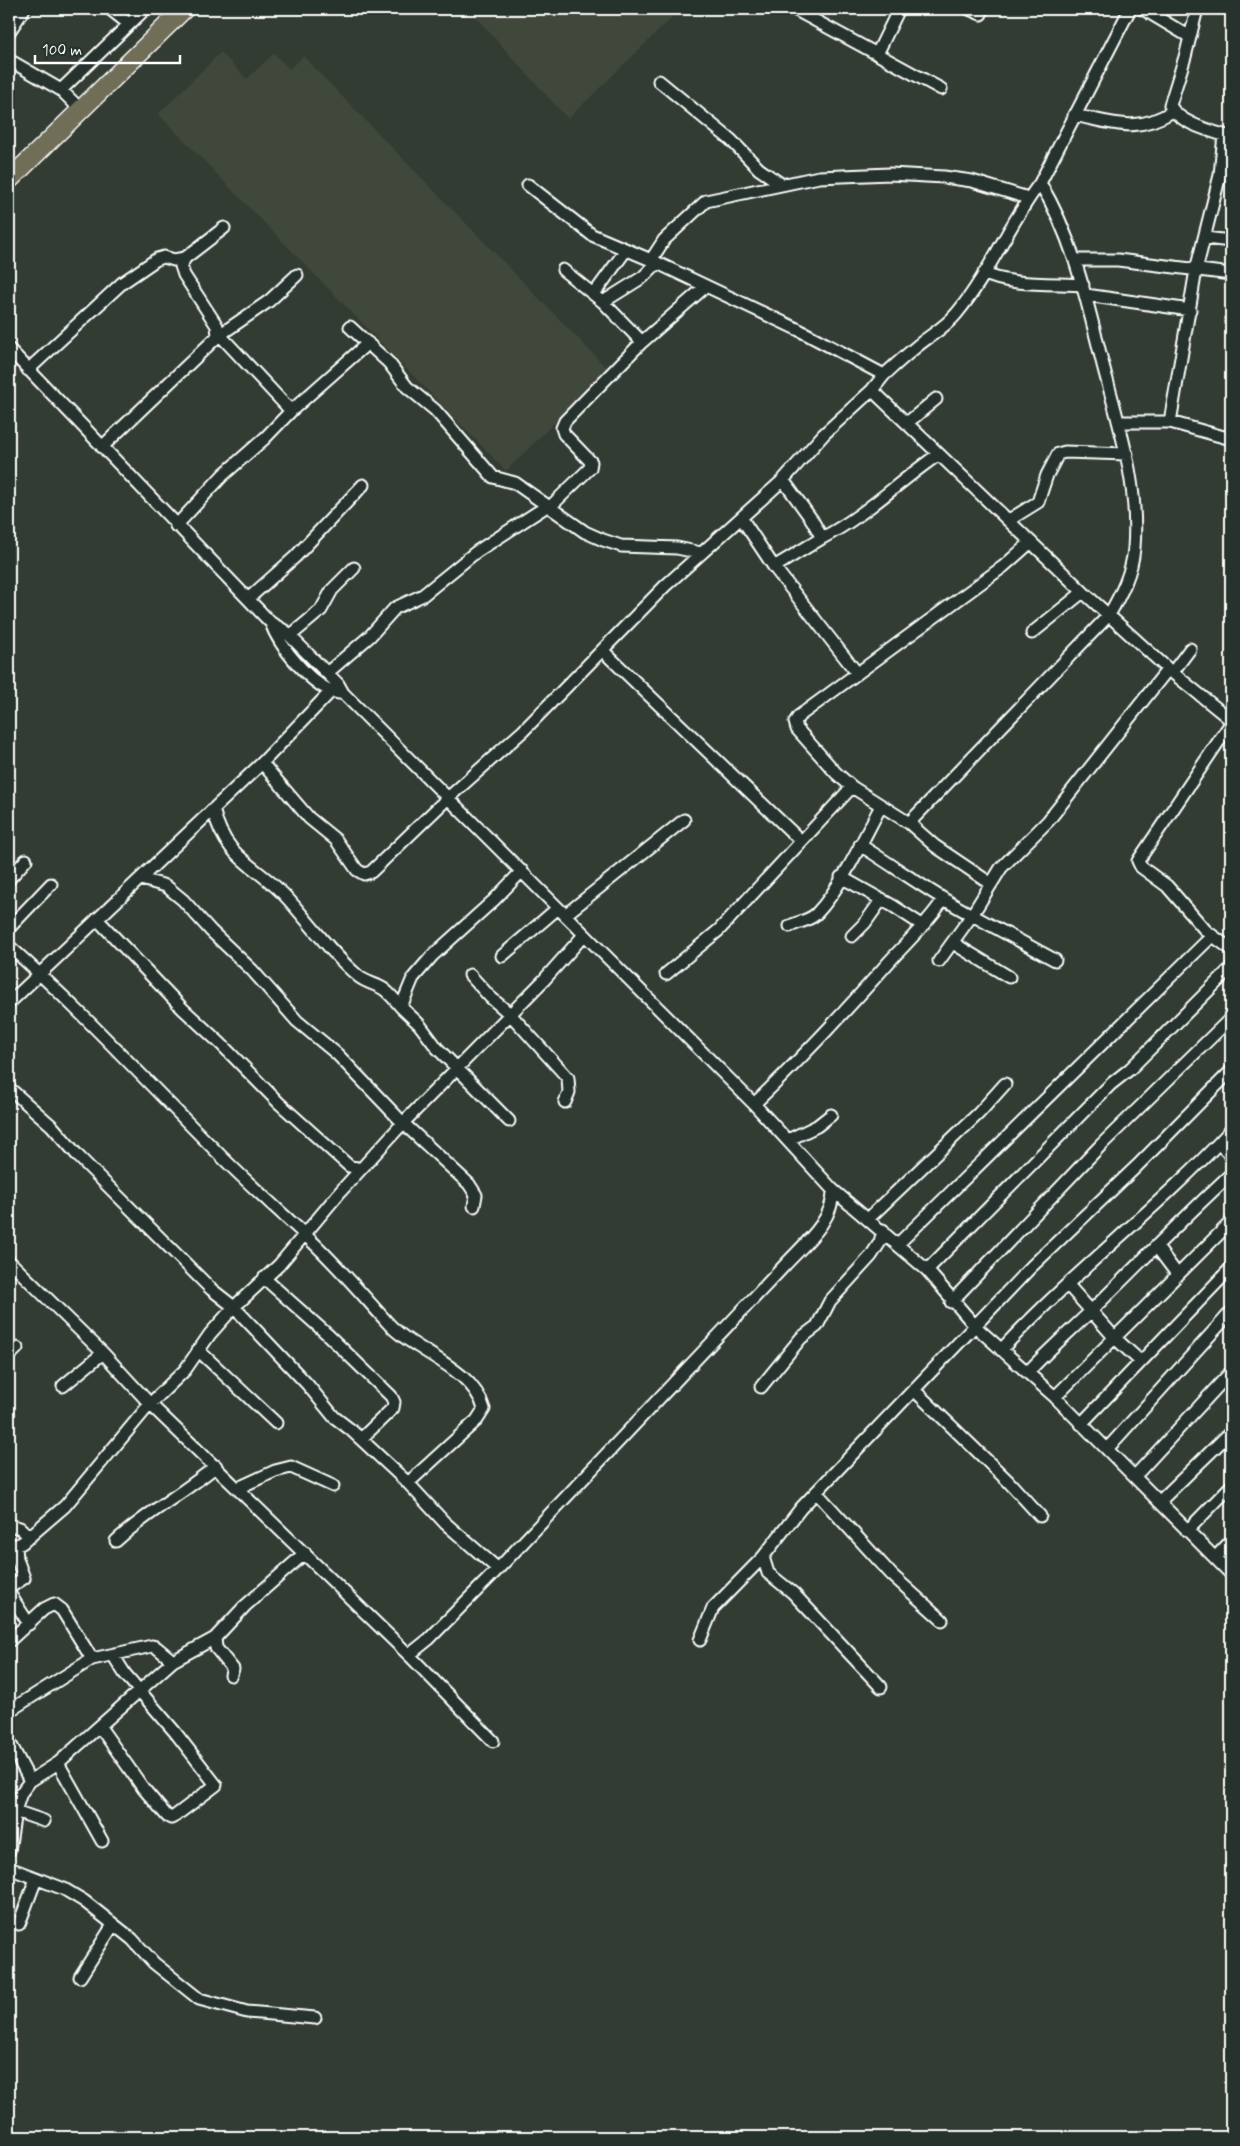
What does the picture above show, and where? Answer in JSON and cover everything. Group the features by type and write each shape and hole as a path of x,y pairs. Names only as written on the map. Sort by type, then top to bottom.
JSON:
{"main road":[{"path":"9,180 184,9"}],"street":[{"path":"9,32 24,9"},
{"path":"110,9 129,24"},
{"path":"61,90 145,9"},
{"path":"794,9 941,89"},
{"path":"877,54 899,9"},
{"path":"969,9 981,14"},
{"path":"262,763 309,818 336,840 357,870 364,874 379,866 449,797 523,731 701,553 742,519 782,480 824,434 872,390 884,375 957,314 1002,245 1028,198 1040,183 1130,9"},
{"path":"1143,9 1190,37"},
{"path":"1170,422 1196,270 1228,137 1191,122 1173,111 1170,105 1197,9"},
{"path":"9,60 61,90 81,110"},
{"path":"659,81 731,140 759,169 781,184"},
{"path":"1074,115 1114,123 1142,126 1157,121 1173,111"},
{"path":"603,302 643,277 654,262 664,240 706,201 781,184 833,175 890,174 944,177 972,182 1028,198"},
{"path":"909,823 1109,615 1126,582 1134,550 1132,490 1120,422 1075,260 1060,219 1040,183"},
{"path":"528,184 592,235 799,330 884,375"},
{"path":"28,370 122,283 156,259 168,257 180,259 224,228"},
{"path":"1205,238 1231,241"},
{"path":"594,294 626,250"},
{"path":"180,259 181,269 217,326 219,336 290,410"},
{"path":"1075,260 1118,260 1231,274"},
{"path":"563,270 603,302 642,342"},
{"path":"984,273 1005,280 1084,290 1190,310"},
{"path":"102,447 219,336 269,301 297,274"},
{"path":"327,673 370,636 396,608 423,595 476,552 548,506 590,468 591,462 564,434 562,428 565,421 642,342 706,286"},
{"path":"350,327 388,363 407,387 435,410 452,432 474,452 496,479 511,481 585,532 622,546 677,548 701,553"},
{"path":"176,526 223,476 265,438 290,410 368,343"},
{"path":"9,349 176,526 248,599 270,623 278,638 314,680 338,690"},
{"path":"872,390 1083,592 1170,671 1231,722 1138,861 1141,867 1167,886 1212,936 1231,949"},
{"path":"907,423 936,399"},
{"path":"1120,422 1170,422 1231,439"},
{"path":"1009,520 1038,502 1047,475 1058,454 1065,452 1127,454"},
{"path":"774,567 849,524 939,454"},
{"path":"782,480 812,520 822,538"},
{"path":"248,599 295,557 362,485"},
{"path":"742,519 774,567 857,673"},
{"path":"990,883 935,846 909,823 852,787 836,773 797,729 795,722 799,716 1004,566 1031,542"},
{"path":"290,636 321,610 332,590 354,568"},
{"path":"1032,633 1083,592"},
{"path":"270,623 290,636 327,673 338,690 449,797 584,936 754,1104 834,1190 839,1201 868,1218 927,1270 952,1302 976,1327 1055,1397 1231,1574"},
{"path":"939,961 954,943 1001,868 1048,821 1190,649"},
{"path":"603,650 801,841"},
{"path":"9,1003 338,690"},
{"path":"666,974 719,930 852,787"},
{"path":"790,926 805,921 818,913 842,877 881,806"},
{"path":"213,809 220,833 231,848 259,875 282,892 315,932 352,971 366,982 385,990 419,1024 437,1048 509,1120"},
{"path":"502,956 684,820"},
{"path":"860,845 921,883 942,900 1055,960"},
{"path":"9,879 26,860"},
{"path":"401,1007 414,978 432,956 494,900 522,871"},
{"path":"842,877 882,899 922,925"},
{"path":"141,878 166,886 183,900 211,931 252,970 297,1021 337,1054 403,1123 469,1184 476,1195 474,1206"},
{"path":"9,928 51,884"},
{"path":"852,936 865,923 882,899"},
{"path":"754,1104 826,1030 922,925 942,900"},
{"path":"98,919 183,1009 222,1044 279,1103 348,1166 361,1169"},
{"path":"9,1588 24,1578 12,1547 30,1536 65,1506 150,1404 180,1375 234,1307 279,1265 299,1234 403,1123 543,981 584,936"},
{"path":"898,1244 1212,936"},
{"path":"954,943 1009,977"},
{"path":"9,946 73,1004 394,1330 438,1359 481,1397 484,1409 477,1420 408,1483"},
{"path":"927,1270 1111,1084 1130,1069 1231,968"},
{"path":"470,975 490,997 510,1014 568,1078 569,1092 565,1102"},
{"path":"952,1302 1101,1145 1231,1018"},
{"path":"700,1640 713,1608 763,1557 801,1508 976,1327 1031,1267 1231,1071"},
{"path":"868,1218 979,1113 1004,1084"},
{"path":"9,1088 52,1126 79,1158 211,1289 234,1307 307,1384 329,1412 408,1483 445,1523 498,1569"},
{"path":"788,1140 817,1126 831,1115"},
{"path":"1001,1350 1025,1324 1231,1130"},
{"path":"1219,1143 1231,1156"},
{"path":"348,1166 349,1182"},
{"path":"1028,1372 1056,1342 1092,1310 1231,1174"},
{"path":"409,1655 429,1639 498,1569 784,1266 815,1232 839,1201"},
{"path":"1055,1397 1231,1222"},
{"path":"761,1386 801,1338 817,1326 830,1301 871,1256 880,1242 883,1230"},
{"path":"1156,1246 1177,1274"},
{"path":"9,1261 103,1353 150,1404 409,1655 493,1741"},
{"path":"1081,1424 1231,1268"},
{"path":"264,1278 327,1334 391,1396 394,1402 393,1408 360,1439"},
{"path":"1068,1285 1115,1338 1140,1361"},
{"path":"1108,1449 1231,1312"},
{"path":"198,1350 276,1424"},
{"path":"63,1386 103,1353"},
{"path":"1135,1476 1231,1372"},
{"path":"914,1390 1008,1481 1040,1516"},
{"path":"1159,1502 1231,1432"},
{"path":"116,1540 139,1520 196,1483 216,1466"},
{"path":"238,1488 275,1471 291,1467 333,1486"},
{"path":"1187,1531 1231,1486"},
{"path":"816,1492 892,1575 942,1620"},
{"path":"9,1525 20,1528 30,1536"},
{"path":"1215,1558 1231,1541"},
{"path":"9,1851 15,1811 21,1793 30,1781 58,1764 139,1689 174,1660 215,1638 245,1606 305,1553"},
{"path":"763,1557 768,1572 797,1597 881,1687"},
{"path":"9,1593 29,1624"},
{"path":"9,1641 48,1606 56,1604 92,1658"},
{"path":"215,1638 216,1648 233,1669 231,1675"},
{"path":"9,1711 92,1658 152,1646 174,1660"},
{"path":"100,1727 143,1788 166,1816 171,1818 175,1816 216,1785 113,1655"},
{"path":"9,1741 30,1781"},
{"path":"58,1764 102,1841"},
{"path":"15,1811 44,1821"},
{"path":"9,1868 64,1889 84,1901 132,1939 154,1964 199,1999 247,2012 315,2018"},
{"path":"19,1924 36,1879"},
{"path":"80,1976 113,1925"}],"shaded area":[{"path":"468,9 681,9 568,119"},
{"path":"221,52 247,79 274,53 289,69 303,56 608,369 506,471 158,114"}]}
